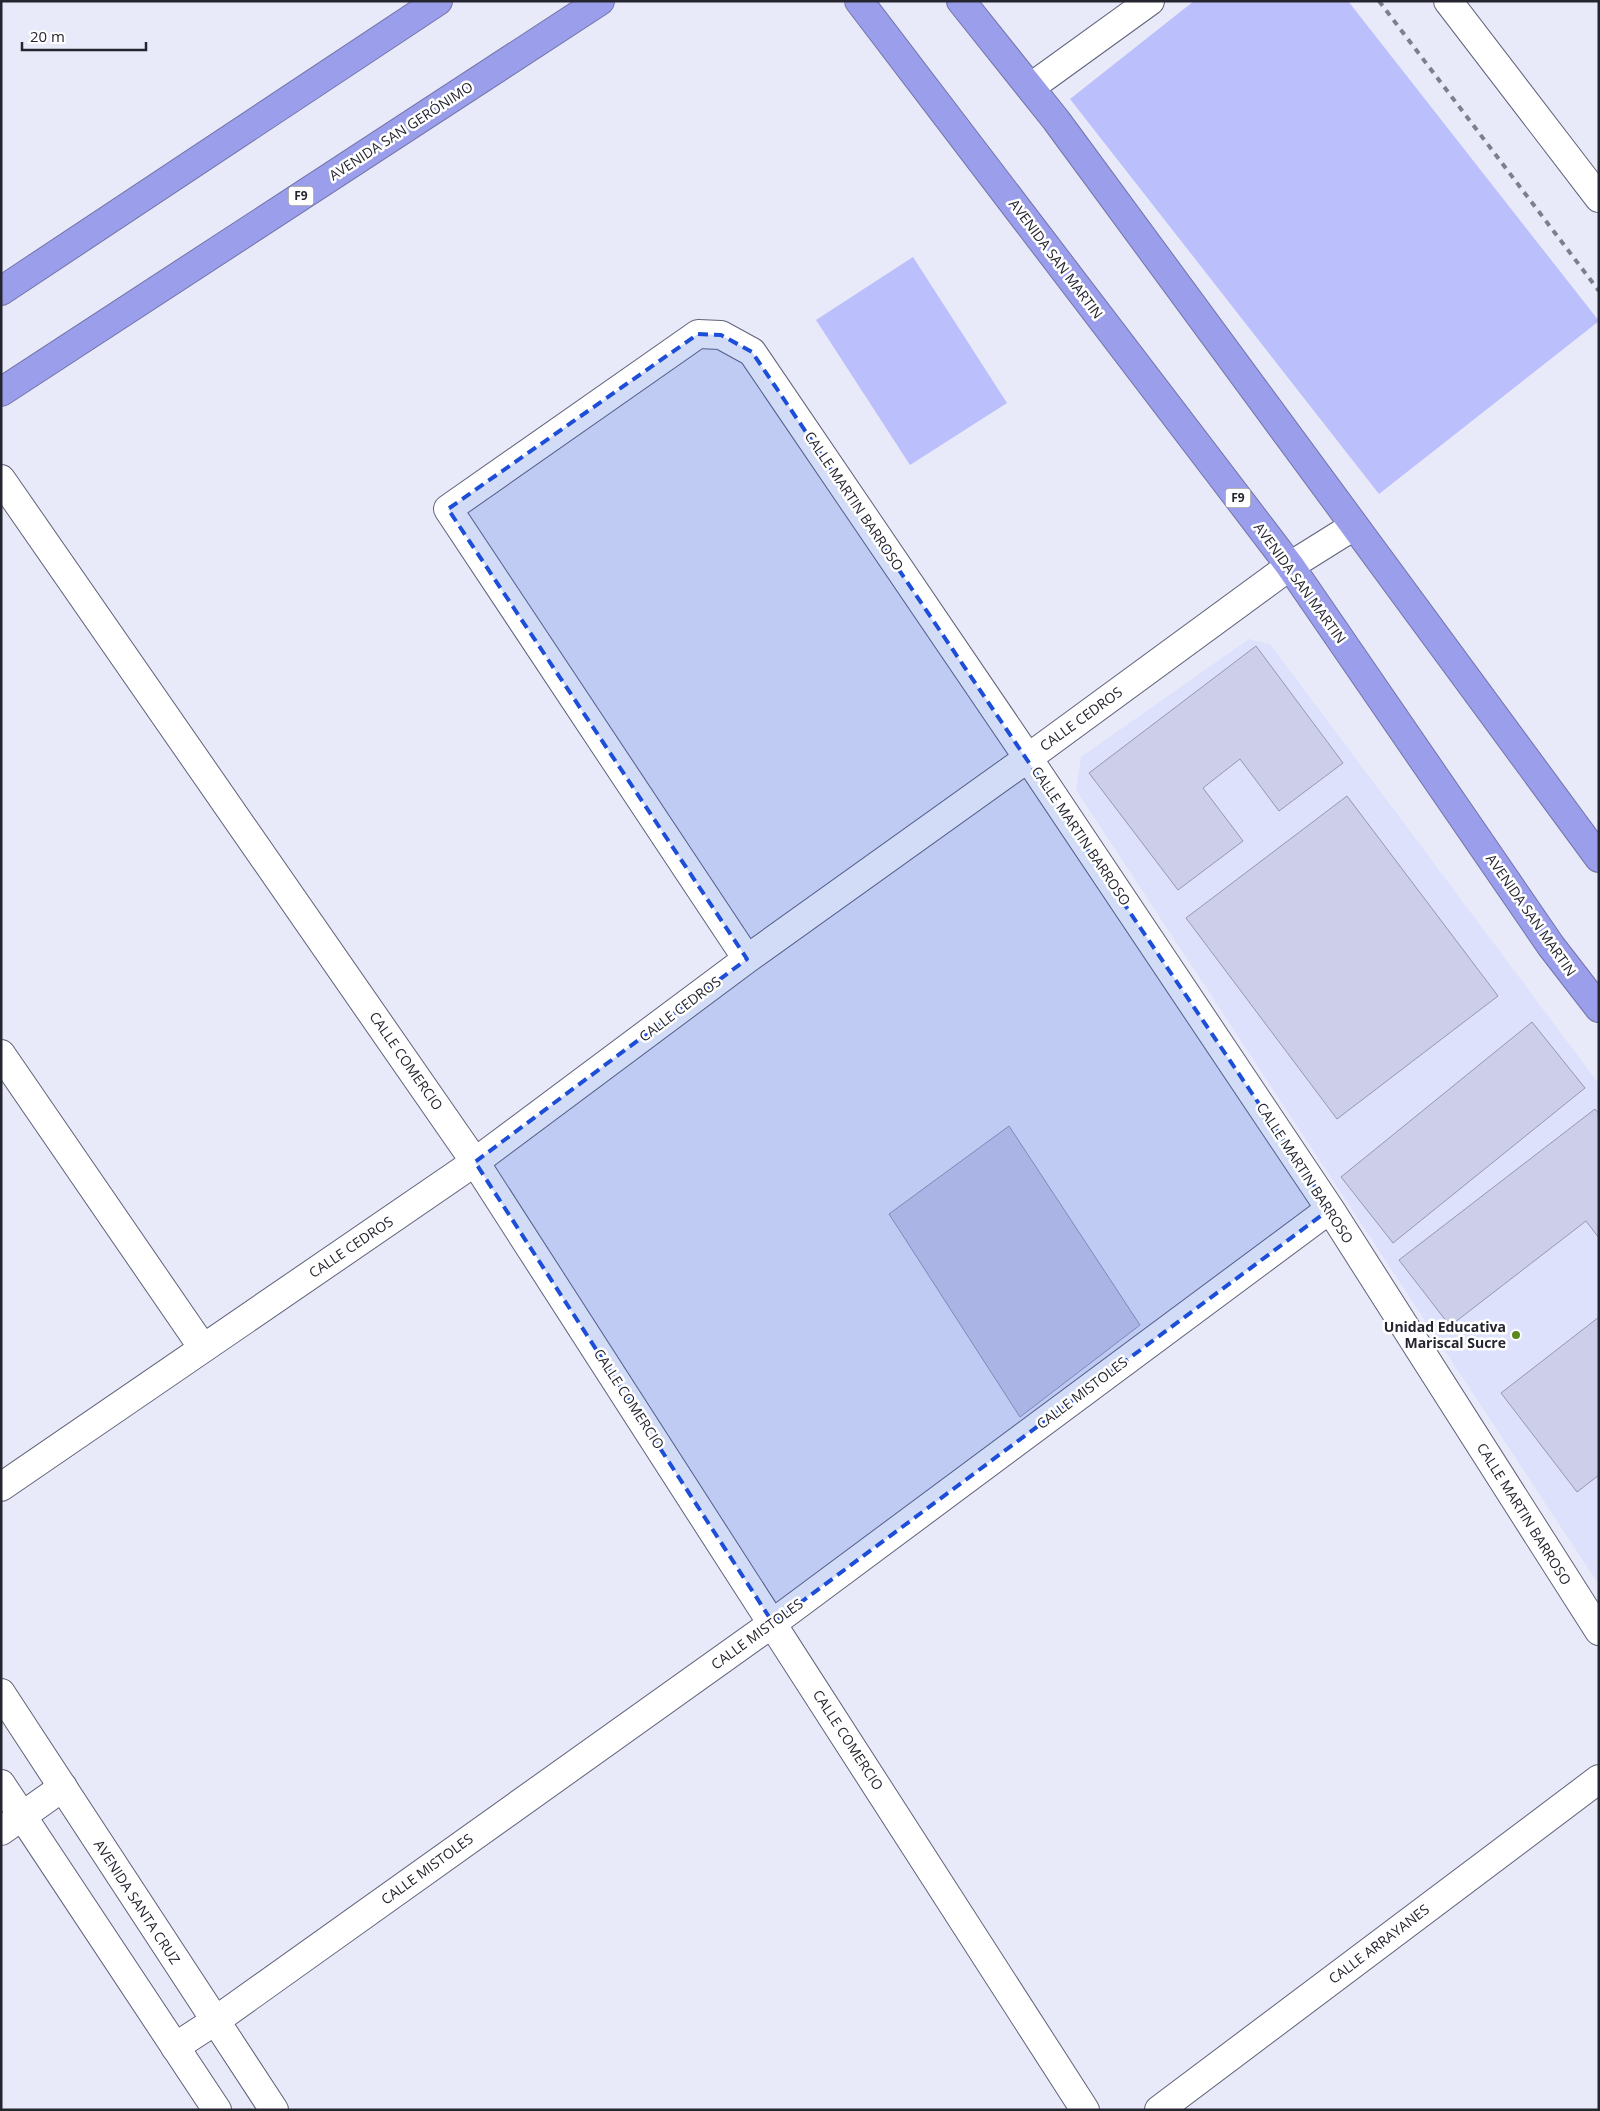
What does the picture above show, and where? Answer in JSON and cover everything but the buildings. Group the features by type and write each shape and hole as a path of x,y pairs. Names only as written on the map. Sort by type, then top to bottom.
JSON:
{"highway":[{"path":"1,291 438,1"},
{"name":"AVENIDA SAN GERÓNIMO","path":"1,392 600,1"},
{"name":"AVENIDA SAN MARTIN","path":"859,1 1290,566 1551,946 1599,1008"},
{"path":"961,1 1031,87 1599,858"}],"street":[{"path":"1031,87 1150,1"},
{"path":"1448,1 1599,198"},
{"name":"CALLE MARTIN BARROSO","path":"746,959 448,509 698,334 721,336 752,352 1028,758 1330,1209 1599,1631"},
{"name":"CALLE COMERCIO","path":"1,479 475,1162 773,1622 1085,2110"},
{"name":"CALLE CEDROS","path":"1,1487 475,1162 746,959 1028,758 1290,566 1354,526"},
{"path":"1,1054 203,1348"},
{"name":"CALLE MISTOLES","path":"175,2046 215,2021 773,1622 1330,1209"},
{"name":"AVENIDA SANTA CRUZ","path":"1,1693 274,2110"},
{"name":"CALLE ARRAYANES","path":"1159,2110 1599,1779"},
{"path":"1,1784 12,1823 175,2046 217,2110"},
{"path":"12,1823 63,1787"}],"highlighted area":[{"path":"698,334 721,335 752,352 1330,1209 773,1623 475,1162 747,959 448,509"}],"shaded area":[{"path":"1194,1 1348,1 1599,321 1379,494 1070,99"},
{"path":"913,257 1007,403 910,465 816,320"},
{"name":"Unidad Educativa Mariscal Sucre","path":"1249,639 1270,644 1599,1084 1599,1585 1076,790 1081,757"}],"railway":[{"path":"1379,1 1599,291"}],"place":[{"name":"Unidad Educativa Mariscal Sucre","path":"1516,1335"}]}
